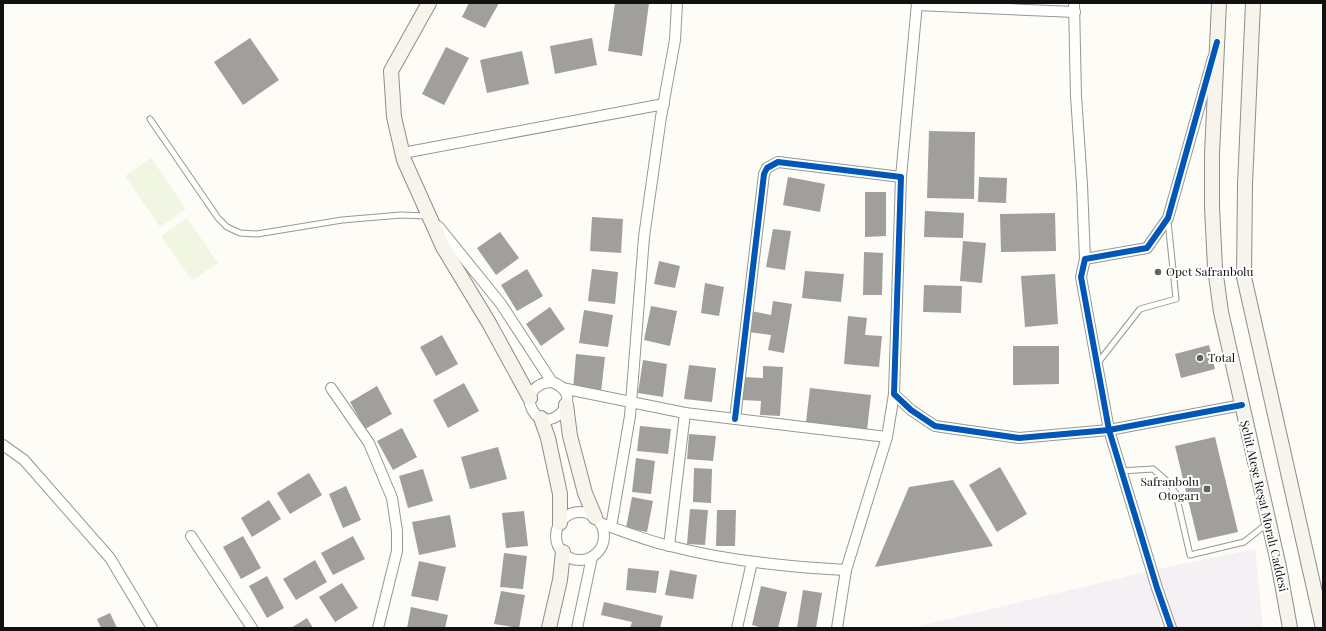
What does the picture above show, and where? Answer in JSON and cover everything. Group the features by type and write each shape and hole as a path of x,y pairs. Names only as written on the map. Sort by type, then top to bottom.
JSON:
{"main road":[{"path":"429,3 391,71 394,117 404,160 443,247 490,323 530,398"},
{"name":"Şehit Ateşe Reşat Moralı Caddesi","path":"1219,3 1212,154 1212,207 1215,268 1221,312 1279,566 1290,628"},
{"path":"1253,3 1245,184 1244,277 1323,628"},
{"path":"566,405 572,443 585,493 598,520"},
{"path":"541,418 548,438 560,494 560,523"},
{"path":"549,628 560,580 563,552"}],"street":[{"path":"611,526 630,416 644,237 675,40 677,3"},
{"path":"837,628 846,570 886,437 894,394 901,177 917,4 1074,8 1076,96 1085,259 1081,277 1108,430 1157,588 1171,628"},
{"path":"1085,259 1148,248 1168,218 1217,42"},
{"path":"403,153 664,104"},
{"path":"735,419 764,174 767,168 778,162 901,177"},
{"path":"429,216 501,304 552,382 562,388 685,413 886,437"},
{"path":"552,382 540,384 535,387 530,398 532,410 541,418 554,418 564,411 567,399 562,388"},
{"path":"331,388 369,443 392,498 397,531 397,551 378,628"},
{"path":"894,394 911,410 935,426 1019,438 1108,430 1242,404"},
{"path":"669,546 685,413"},
{"path":"3,445 24,460 110,558 150,627"},
{"path":"598,520 603,530 604,538 598,552 592,557 577,560 569,557 563,552 559,546 557,538 557,531 560,523 565,517 572,513 580,512 588,513 611,526 669,546 752,562 805,568 846,570"},
{"path":"191,536 252,628"},
{"path":"576,628 592,557"},
{"path":"737,628 752,562"}],"lane":[{"path":"150,119 218,218 227,227 240,233 257,234 342,220 401,215 429,216"},
{"path":"1097,364 1140,309 1176,299 1168,218"},
{"path":"1120,471 1153,469 1168,482 1176,494 1190,555 1244,542 1269,522"}],"shaded area":[{"path":"1255,549 1263,628 911,628 1163,568"}],"green space":[{"path":"151,158 186,209 160,227 125,176"},
{"path":"187,218 218,263 192,280 161,236"}],"building":[{"path":"469,3 499,3 485,28 462,17"},
{"path":"615,3 649,3 642,56 608,51"},
{"path":"250,38 279,80 243,105 214,62"},
{"path":"592,38 597,65 555,74 550,46"},
{"path":"446,47 469,58 444,105 422,94"},
{"path":"522,51 529,84 487,93 480,60"},
{"path":"929,131 975,132 974,199 927,198"},
{"path":"788,177 825,184 820,212 783,205"},
{"path":"979,177 1007,178 1006,203 978,202"},
{"path":"865,192 886,192 886,236 865,237"},
{"path":"925,211 964,213 963,238 924,237"},
{"path":"1055,213 1056,251 1001,252 1000,214"},
{"path":"592,217 623,219 621,253 590,251"},
{"path":"773,229 791,231 785,270 766,267"},
{"path":"500,232 519,258 496,275 477,248"},
{"path":"963,241 986,243 982,283 960,281"},
{"path":"864,252 883,253 882,295 863,295"},
{"path":"659,261 680,266 675,288 654,284"},
{"path":"527,269 543,296 517,311 501,285"},
{"path":"592,269 618,272 615,304 588,301"},
{"path":"805,271 844,274 841,302 802,298"},
{"path":"1055,274 1058,324 1025,327 1021,276"},
{"path":"705,283 724,287 719,316 701,313"},
{"path":"924,285 962,286 961,313 923,312"},
{"path":"773,301 792,304 784,353 768,350 771,335 748,332 751,311 771,315"},
{"path":"651,306 677,311 670,346 644,340"},
{"path":"550,307 565,329 541,346 526,324"},
{"path":"584,310 613,315 608,347 579,343"},
{"path":"848,316 867,318 865,335 882,336 879,367 844,364"},
{"path":"442,335 458,364 436,376 420,347"},
{"path":"1209,345 1215,369 1181,378 1175,354"},
{"path":"1013,346 1059,346 1059,384 1013,385"},
{"path":"576,354 605,357 601,392 573,389"},
{"path":"643,360 667,364 663,397 638,393"},
{"path":"689,365 716,368 712,402 684,399"},
{"path":"763,366 783,367 780,416 760,415 761,401 742,400 743,377 763,378"},
{"path":"464,383 479,411 448,428 433,400"},
{"path":"377,386 392,414 365,429 350,402"},
{"path":"810,388 871,395 867,430 806,422"},
{"path":"640,426 671,429 668,454 637,451"},
{"path":"402,428 417,457 393,470 377,441"},
{"path":"689,434 716,436 713,461 687,459"},
{"name":"Safranbolu Otogarı","path":"1215,437 1238,532 1198,541 1175,446"},
{"path":"498,447 507,479 470,489 461,457"},
{"path":"636,458 655,461 651,494 632,492"},
{"path":"1000,467 1027,514 997,532 969,485"},
{"path":"694,468 712,469 711,503 693,502"},
{"path":"423,469 433,501 408,508 399,476"},
{"path":"309,473 322,495 290,514 277,493"},
{"path":"953,480 993,546 875,567 909,487"},
{"path":"346,486 361,520 343,528 329,494"},
{"path":"632,497 653,501 647,532 626,528"},
{"path":"269,500 281,519 252,537 241,518"},
{"path":"690,509 708,510 705,545 687,544"},
{"path":"717,510 736,510 735,546 716,546"},
{"path":"524,511 528,546 506,548 502,513"},
{"path":"450,515 456,547 419,555 412,522"},
{"path":"243,536 261,568 241,579 223,547"},
{"path":"353,536 365,559 333,575 321,553"},
{"path":"504,553 527,556 523,589 500,587"},
{"path":"315,560 327,582 296,600 283,579"},
{"path":"419,561 446,567 438,601 411,596"},
{"path":"628,568 659,571 656,593 626,590"},
{"path":"670,570 697,575 693,599 665,595"},
{"path":"267,576 284,608 267,618 249,586"},
{"path":"342,583 358,608 335,622 319,597"},
{"path":"761,586 787,592 778,628 763,628 752,625"},
{"path":"803,590 822,593 816,628 797,628"},
{"path":"501,591 525,595 519,628 494,624"},
{"path":"604,602 663,616 660,628 630,628 632,622 601,615"},
{"path":"411,607 448,615 445,628 407,628"},
{"path":"110,613 117,628 101,628 97,619"},
{"path":"307,618 313,628 291,628"}],"cycle path":[{"path":"1171,628 1157,588 1109,430 1081,277 1085,259 1147,248 1168,218 1217,42"},
{"path":"735,419 764,174 767,168 778,162 901,177 894,394 911,410 935,426 1019,438 1109,430 1242,405"}],"place":[{"name":"Opet Safranbolu","path":"1158,272"},
{"name":"Total","path":"1200,358"},
{"name":"Safranbolu Otogarı","path":"1207,489"}]}
